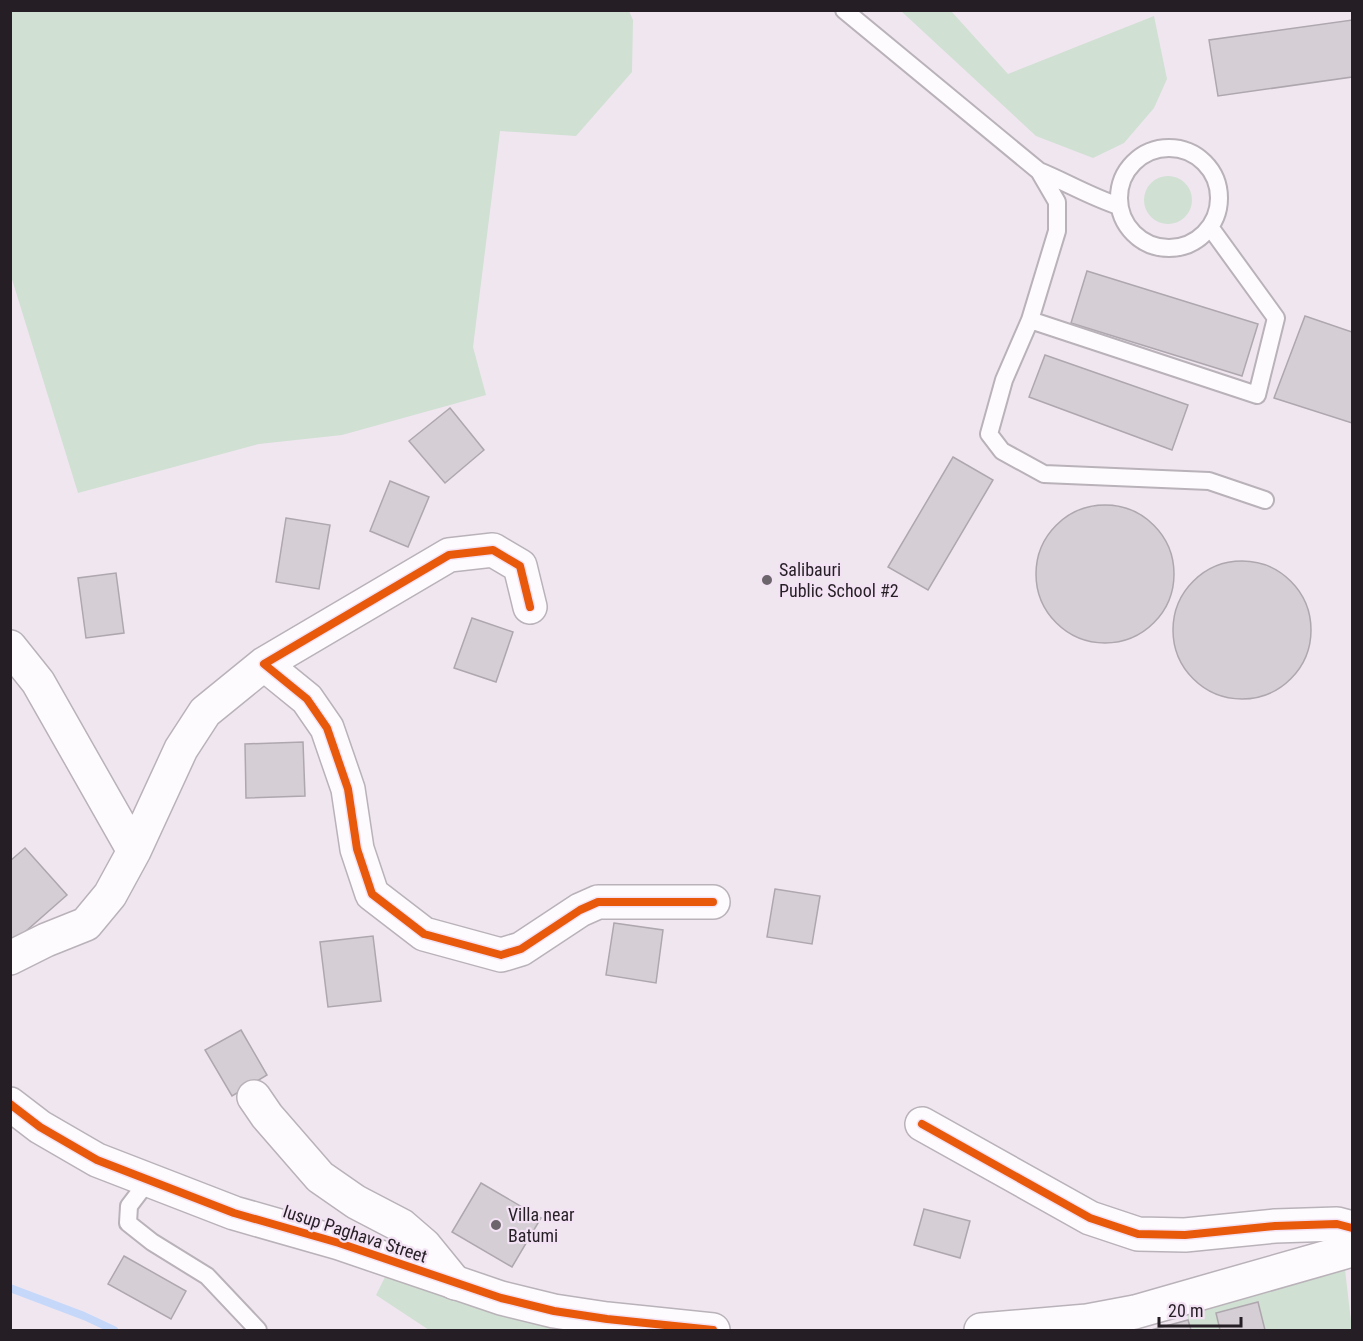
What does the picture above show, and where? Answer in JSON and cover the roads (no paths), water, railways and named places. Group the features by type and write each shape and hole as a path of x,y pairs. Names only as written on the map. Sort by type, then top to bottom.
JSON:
{"street":[{"path":"10,958 86,924 110,895 134,851 181,749 204,712 264,664 449,555 493,550 520,566 530,608"},
{"path":"10,647 38,682 134,851"},
{"path":"264,664 307,699 327,728 348,789 357,849 372,894 424,934 501,955 521,950 580,910 598,903 713,902"},
{"path":"254,1097 267,1116 320,1177 356,1202 402,1226 424,1245 455,1283"},
{"name":"Iusup Paghava Street","path":"10,1104 40,1127 97,1160 234,1213 339,1243 501,1298 554,1311 662,1326 713,1330"},
{"path":"922,1124 1090,1218 1138,1234 1185,1235 1275,1226 1337,1224 1353,1228"},
{"path":"981,1330 1023,1329 1135,1312 1353,1250"}],"lane":[{"path":"843,10 1039,171 1075,186 1097,199 1119,206"},
{"path":"1163,148 1180,149 1195,155 1208,165 1216,180 1219,196 1217,212 1210,227 1198,239 1183,246 1166,248 1149,244 1135,236 1124,222 1119,206 1118,190 1124,174 1134,161 1147,152 1163,148"},
{"path":"1039,171 1057,202 1057,231 1030,320 1004,380 989,434 1002,451 1044,474 1209,481 1265,500"},
{"path":"1030,320 1257,395 1276,318 1210,227"},
{"path":"148,1181 129,1206 128,1222 152,1242 207,1276 258,1330"}],"waterway":[{"path":"10,1288 114,1330"}],"place":[{"name":"Salibauri Public School #2","path":"767,580"},
{"name":"Villa near Batumi","path":"496,1225"}]}
